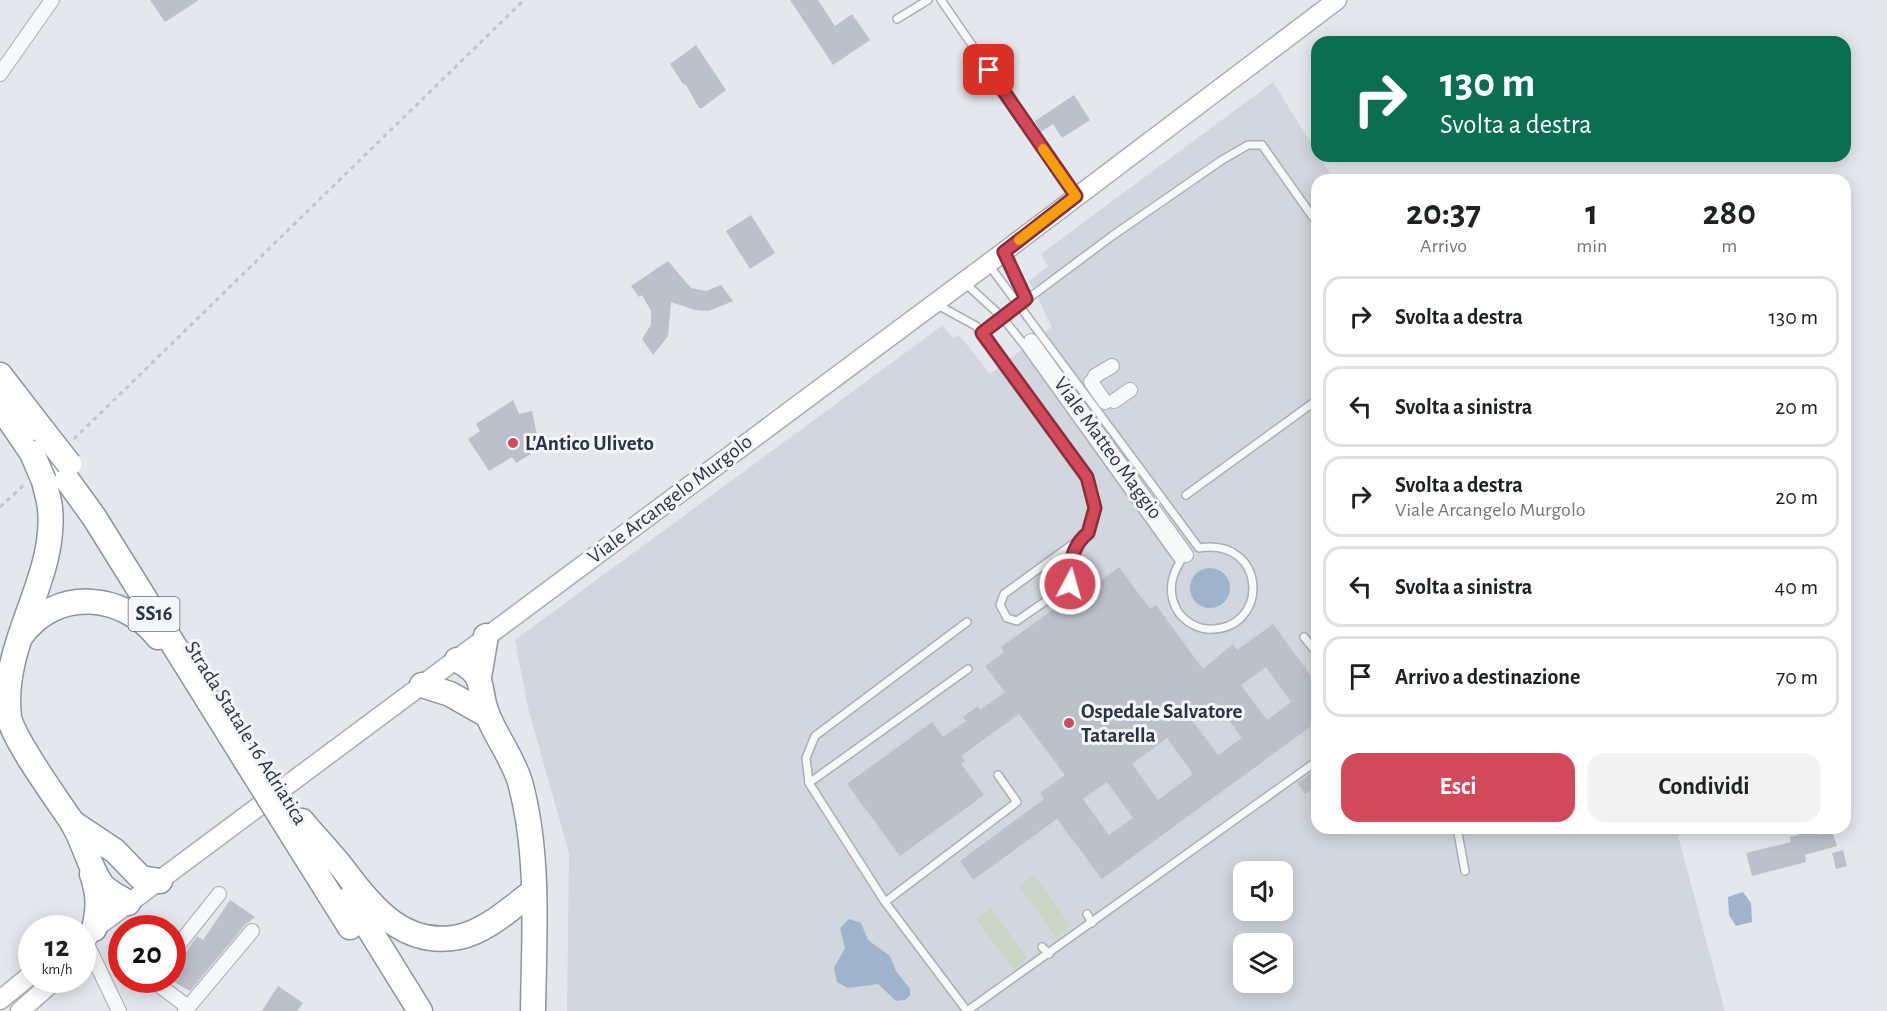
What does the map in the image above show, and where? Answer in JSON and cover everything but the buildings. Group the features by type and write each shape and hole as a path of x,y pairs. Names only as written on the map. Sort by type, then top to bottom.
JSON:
{"highway":[{"path":"0,375 53,469 49,536 44,562 15,645 9,671 9,720 31,760 73,823 103,886 128,903"},
{"path":"0,394 38,441"},
{"path":"0,406 38,441"},
{"name":"Strada Statale 16 Adriatica","path":"53,469 94,517 420,1011"},
{"path":"15,645 39,617 71,602 90,601 126,609 143,620 157,635 195,695 252,756"},
{"path":"478,709 479,677 486,636"},
{"path":"457,660 472,668 479,677"},
{"path":"457,660 459,678 519,780 528,818 534,891 533,1011"},
{"path":"422,685 450,694 478,709"},
{"path":"292,814 377,912 396,926 416,935 438,938 460,937 480,929 534,891"},
{"name":"Strada Statale 16 Adriatica","path":"292,814 402,1011"},
{"path":"73,823 115,851 141,878 160,881"},
{"path":"73,823 98,891 100,907 96,916"},
{"path":"124,861 128,903"}],"main road":[{"name":"Viale Arcangelo Murgolo","path":"96,930 128,903 1004,252 1337,0"},
{"path":"0,1000 18,985"},
{"path":"20,1011 41,993"}],"street":[{"path":"0,74 52,0"},
{"name":"Viale Matteo Maggio","path":"1031,341 1083,403 1186,555"},
{"path":"1112,366 1093,379 1109,401 1130,390"},
{"path":"186,935 219,894"},
{"path":"168,993 187,1009 252,931"},
{"path":"96,961 119,1011"}],"lane":[{"path":"897,19 928,0"},
{"path":"941,0 1076,196"},
{"path":"982,333 1163,200 1248,146 1262,145 1311,214"},
{"path":"1004,252 1026,299"},
{"path":"963,282 1002,317 1180,562 1173,574 1170,587 1179,614 1190,623 1203,628 1216,629 1230,626 1241,618 1250,606 1254,593 1253,579 1248,566 1239,556 1227,549 1213,546 1199,548 1083,403 988,263"},
{"path":"934,303 976,326 982,333 1087,477 1095,508 1088,533 1004,594 1000,605 1007,618 1017,621 1070,584 1069,569 1077,541"},
{"path":"1186,495 1311,404"},
{"path":"968,622 815,736 806,758 809,783 885,902 967,1011 1311,765"},
{"path":"1304,637 1311,646"},
{"path":"809,783 968,669"},
{"path":"885,902 1017,802 998,775"},
{"path":"1458,834 1465,871"},
{"path":"1087,915 1092,923"},
{"path":"1042,947 1049,954"},
{"path":"999,979 1003,987"}],"path":[{"path":"0,507 53,469 524,0"}],"shaded area":[{"path":"1273,82 1311,143 1311,162 1323,162 1330,174 1311,174 1311,834 1678,834 1725,1011 567,1011 569,853 528,708 515,640 943,325 953,338 959,335 990,374 1052,327 1029,281 1048,266 1041,254"}],"green space":[{"path":"1034,875 1071,926 1056,937 1019,886"},
{"path":"991,908 1027,958 1013,969 976,919"}],"water":[{"path":"1210,568 1218,569 1224,574 1229,580 1229,596 1224,602 1218,607 1210,608 1202,607 1196,602 1191,596 1190,588 1191,580 1196,574 1202,569"},
{"path":"1743,892 1751,903 1752,922 1736,926 1729,915 1728,897"},
{"path":"849,919 861,923 868,940 890,956 896,971 910,989 910,995 905,1000 896,1001 878,984 848,988 837,982 834,968 845,948 840,928"}],"slow traffic":[{"path":"1019,240 1076,196 1043,149"}],"place":[{"name":"L'Antico Uliveto","path":"513,443"},
{"name":"Ospedale Salvatore Tatarella","path":"1069,723"}],"route":[{"path":"989,70 1076,196 1004,252 1026,299 982,333 1087,477 1095,508 1088,533 1077,541 1069,569 1070,584"}]}
